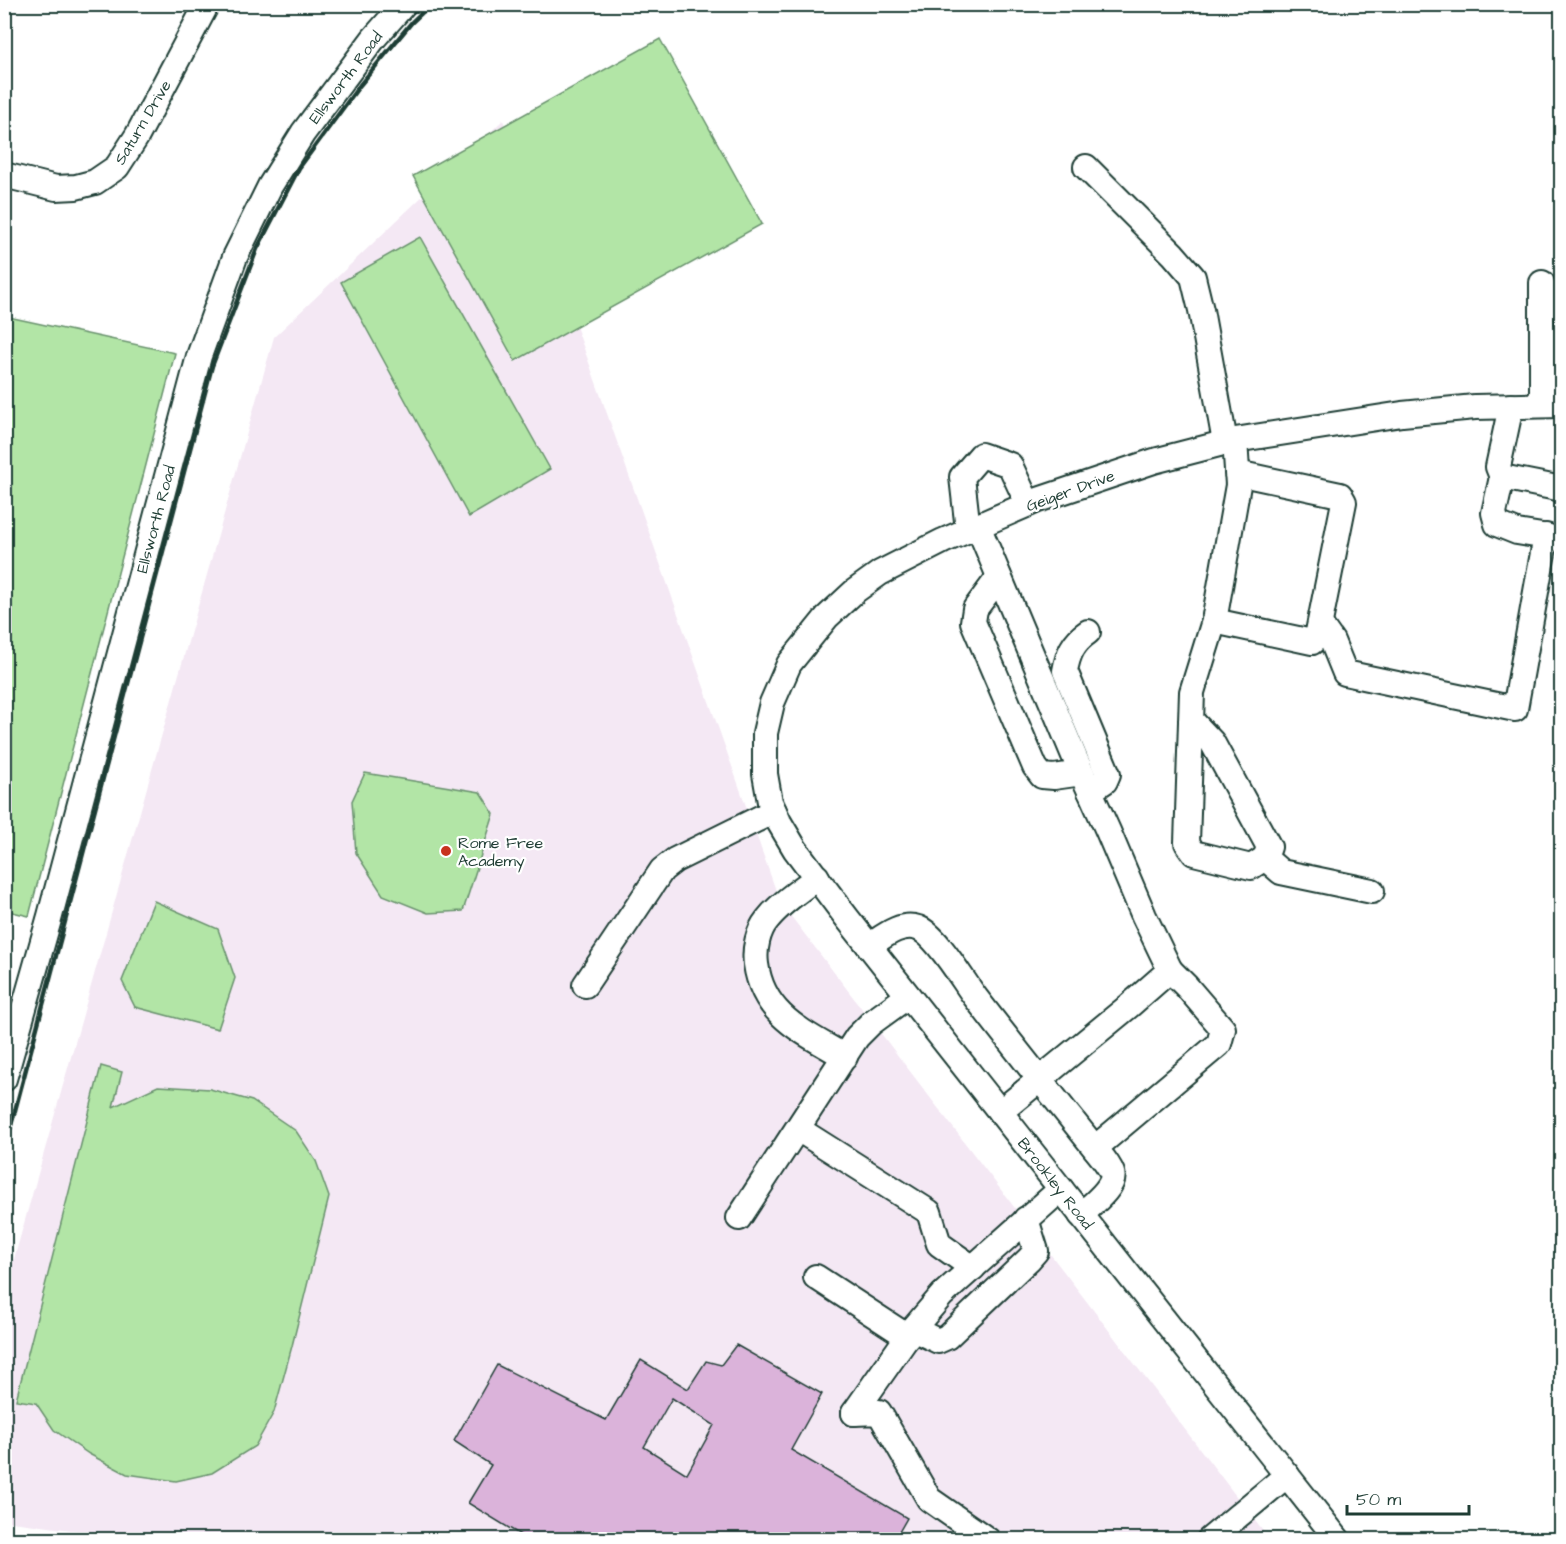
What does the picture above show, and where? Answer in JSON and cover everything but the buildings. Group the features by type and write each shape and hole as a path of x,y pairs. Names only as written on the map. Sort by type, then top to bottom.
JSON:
{"street":[{"name":"Saturn Drive","path":"4,175 57,188 76,187 95,182 117,167 138,136 207,4"},
{"name":"Ellsworth Road","path":"4,1079 207,331 235,257 270,186 303,133 374,38 404,4"},
{"path":"1086,168 1173,254 1193,277 1201,310 1238,485 1214,621 1192,692 1191,720 1187,843 1194,853 1251,867 1265,858 1269,847 1212,742 1191,720"},
{"path":"1542,283 1552,405"},
{"name":"Geiger Drive","path":"777,817 765,774 765,733 772,703 789,664 827,617 855,591 880,573 1028,504 1154,460 1230,441 1402,414 1475,407 1552,405"},
{"path":"1320,624 1332,641 1345,673 1515,709 1554,538 1517,531 1497,524 1494,513 1502,477 1498,467 1511,406"},
{"path":"1028,504 1010,465 981,455 962,477 973,528 999,577 1144,916 1170,970 1222,1029 1219,1044 1095,1148"},
{"path":"1214,621 1312,642 1317,637 1320,624 1344,502 1340,495 1237,473"},
{"path":"1502,477 1562,489"},
{"path":"999,577 975,609 973,622 1035,767 1042,776 1086,782 1105,781 1108,774 1065,671 1066,661 1076,640 1088,632"},
{"path":"585,986 662,870 675,860 777,817"},
{"name":"Brookley Road","path":"777,817 795,849 869,946 1338,1539"},
{"path":"1265,858 1281,872 1372,891"},
{"path":"817,877 776,910 765,922 757,940 755,958 758,979 768,1000 781,1015 800,1030 845,1057"},
{"path":"869,946 901,927 921,929 933,939 975,997 1112,1172 1113,1179 1107,1190 1081,1215"},
{"path":"999,1112 1170,970"},
{"path":"739,1218 856,1037 908,996"},
{"path":"798,1129 929,1212 939,1244 973,1268"},
{"path":"983,1538 929,1499 879,1412 854,1413 910,1333 942,1295 1061,1189"},
{"path":"816,1277 910,1333 938,1341 947,1337 1036,1251 1026,1219"},
{"path":"1209,1539 1287,1475"}],"shaded area":[{"name":"Rome Free Academy","path":"503,120 780,902 1269,1539 144,1540 5,1521 5,1291 274,337"}],"green space":[{"path":"660,39 762,224 515,361 413,176"},
{"path":"420,237 550,469 469,517 341,282"},
{"path":"4,316 175,353 29,916 4,910"},
{"path":"365,773 480,792 494,814 463,911 428,913 383,895 356,853 352,801"},
{"path":"154,901 218,929 235,978 218,1029 135,1007 122,981"},
{"path":"101,1066 122,1072 113,1107 158,1086 210,1089 252,1101 296,1131 316,1161 329,1197 274,1412 255,1446 212,1473 176,1481 127,1474 89,1454 54,1430 36,1403 16,1400"}],"railway":[{"path":"4,1152 212,366 257,249 299,168 360,85 412,22 431,4"}],"place":[{"name":"Rome Free Academy","path":"446,851"}]}
